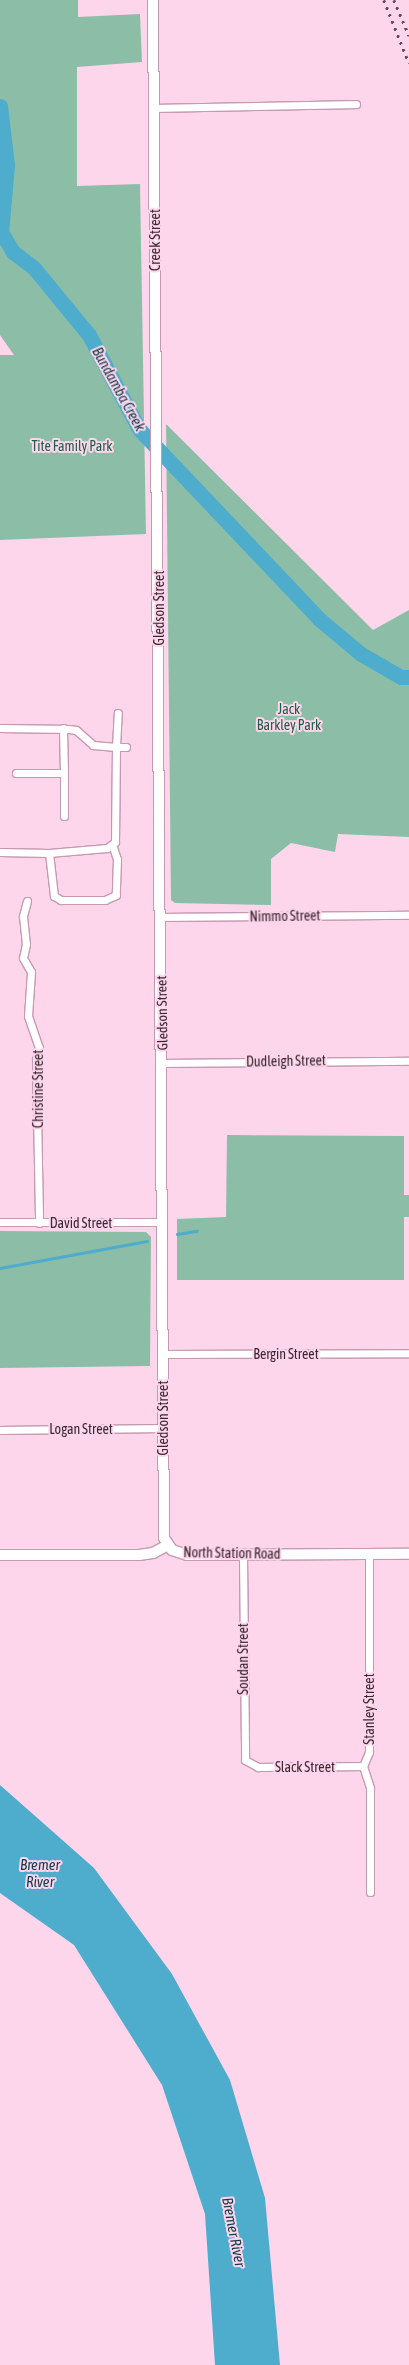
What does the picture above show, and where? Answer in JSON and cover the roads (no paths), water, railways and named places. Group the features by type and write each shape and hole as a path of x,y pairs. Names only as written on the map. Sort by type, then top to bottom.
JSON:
{"street":[{"name":"Creek Street","path":"153,0 158,480"},
{"path":"154,108 356,104"},
{"name":"Gledson Street","path":"158,480 162,1063 162,1428 164,1531 168,1545"},
{"path":"49,853 52,891 57,899 105,900 116,895 118,890 118,859 113,847 117,836 116,747 118,713"},
{"path":"0,728 63,728 76,730 100,747 126,747"},
{"path":"63,728 64,816"},
{"path":"16,773 64,773"},
{"path":"0,852 49,853 113,847"},
{"name":"Christine Street","path":"27,901 23,916 26,944 23,958 31,972 28,1016 39,1048 36,1060 39,1223"},
{"name":"Nimmo Street","path":"160,917 409,915"},
{"name":"Dudleigh Street","path":"162,1063 409,1061"},
{"name":"David Street","path":"0,1222 162,1222"},
{"name":"Bergin Street","path":"163,1354 409,1353"},
{"name":"Logan Street","path":"0,1430 162,1428"},
{"name":"North Station Road","path":"0,1555 147,1554 168,1545 180,1554 409,1554"},
{"name":"Stanley Street","path":"369,1554 368,1752 363,1766 370,1788 370,1892"},
{"name":"Soudan Street","path":"243,1555 243,1749 248,1763"},
{"name":"Slack Street","path":"248,1763 258,1767 363,1766"}],"water":[{"name":"Bremer River","path":"0,1785 94,1868 172,1974 230,2080 265,2198 280,2365 215,2365 205,2214 162,2085 74,1945 0,1893"}],"waterway":[{"name":"Bundamba Creek","path":"0,106 7,165 1,232 13,252 34,268 89,335 139,429 319,619 361,654 401,677 409,677"},
{"path":"177,1234 197,1231"},
{"path":"0,1268 147,1241"}],"railway":[{"path":"384,0 409,63"},
{"path":"394,0 409,36"}],"park label":[{"name":"Tite Family Park","path":"72,446"},
{"name":"Jack Barkley Park","path":"289,718"}]}
